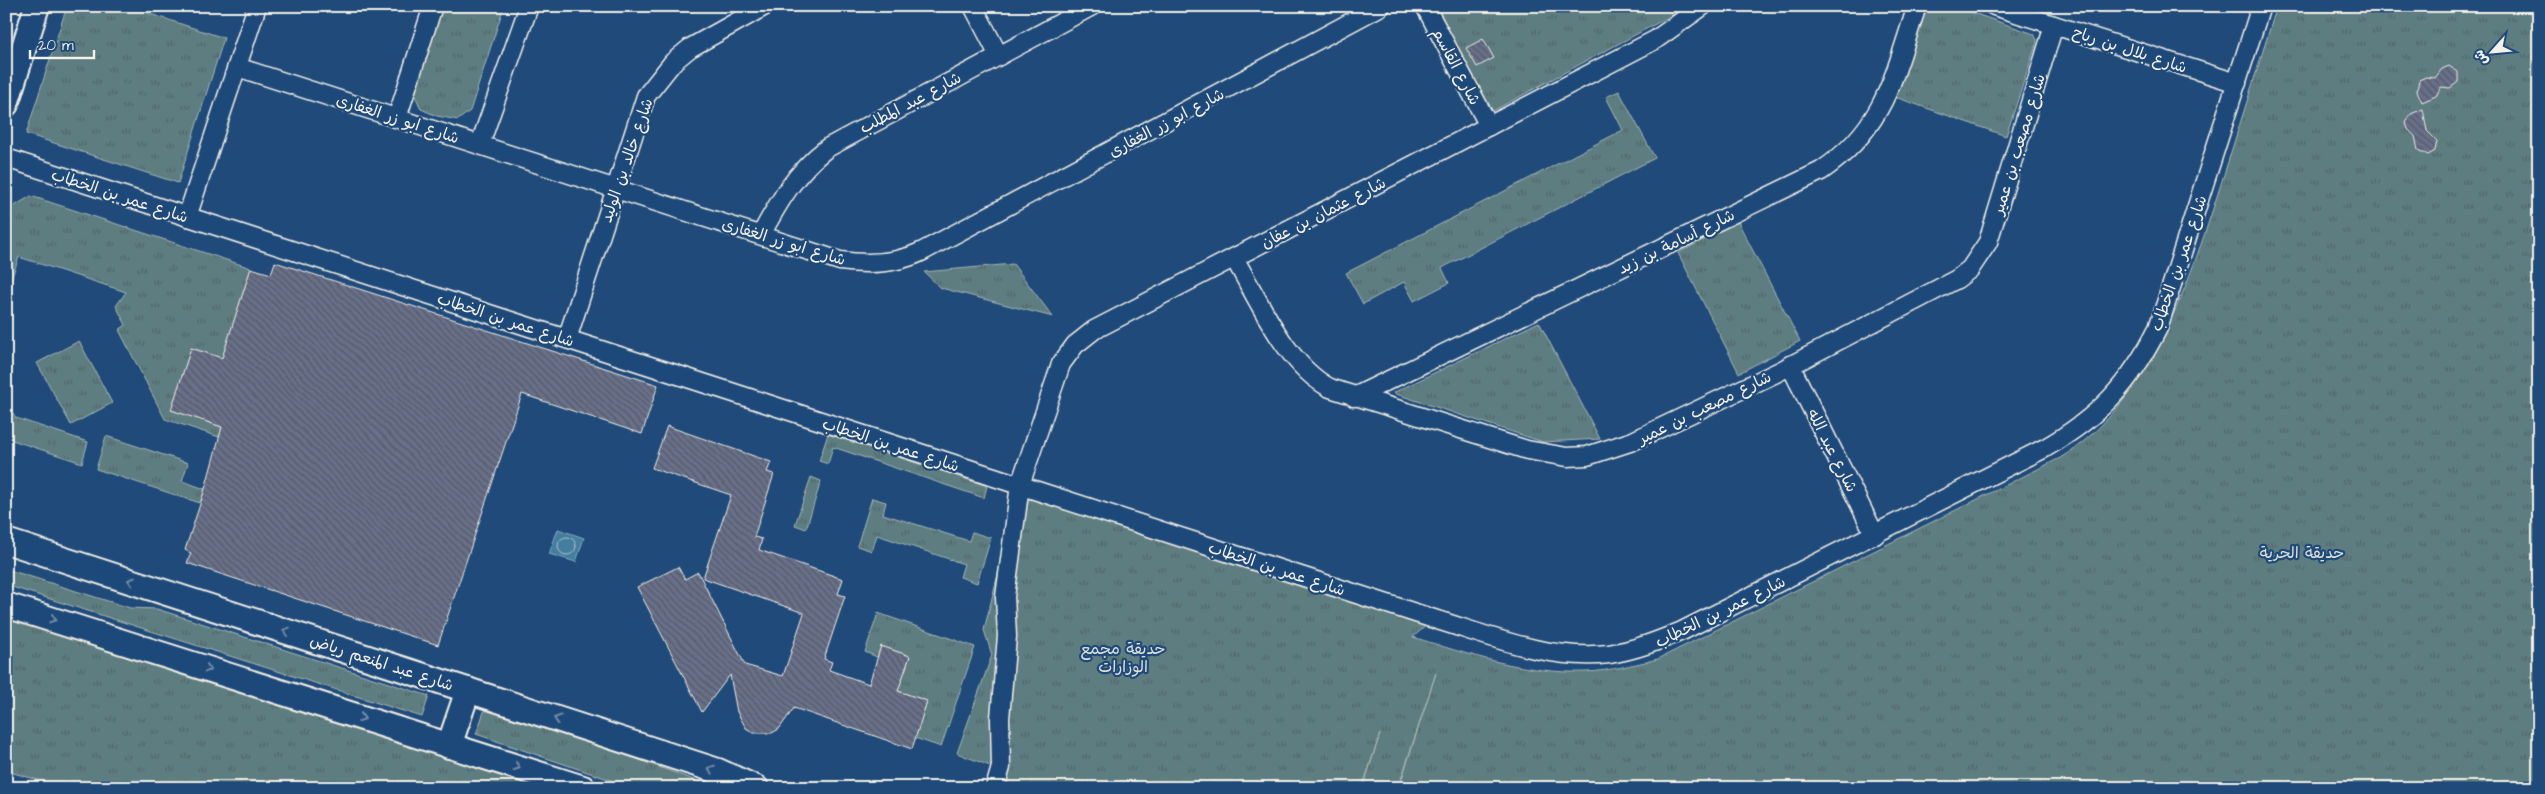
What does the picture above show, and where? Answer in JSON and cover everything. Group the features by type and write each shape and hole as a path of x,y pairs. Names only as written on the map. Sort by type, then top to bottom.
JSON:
{"street":[{"path":"6,104 37,6"},
{"path":"188,217 257,6"},
{"path":"397,118 433,6"},
{"path":"480,144 529,6"},
{"name":"شارع خالد بن الوليد","path":"567,339 646,96 658,78 690,48 765,6"},
{"path":"973,6 999,56"},
{"name":"شارع عبد المطلب","path":"761,235 783,193 796,176 827,148 1092,6"},
{"name":"شارع ابو زر الغفارى","path":"237,67 761,235 854,263 882,263 916,254 1381,6"},
{"name":"شارع القاسم","path":"1425,6 1489,126"},
{"name":"شارع عثمان بن عفان","path":"996,788 1001,767 1000,718 1007,636 1005,597 1020,485 1061,364 1075,345 1094,330 1655,40 1703,6"},
{"name":"شارع أسامة بن زيد","path":"1354,397 1812,175 1836,161 1850,149 1875,118 1886,96 1917,6"},
{"name":"شارع بلال بن رباح","path":"1994,6 2236,83"},
{"name":"شارع عمر بن الخطاب","path":"6,158 1496,638 1532,649 1570,655 1609,654 1646,646 1682,631 2074,431 2100,410 2124,385 2143,358 2158,328 2261,6"},
{"name":"شارع مصعب بن عمير","path":"1234,258 1294,360 1320,383 1354,397 1527,450 1557,456 1587,456 1633,441 1790,365 1957,279 1980,256 1988,242 2054,25"},
{"name":"شارع عبد الله","path":"1790,365 1875,534"},
{"name":"شارع عبد المنعم رياض","path":"6,541 718,771 756,788"},
{"path":"6,605 582,788"},
{"path":"449,746 468,690"}],"green space":[{"path":"67,6 126,6 224,38 178,183 26,134"},
{"path":"442,6 504,6 470,111 458,120 437,116 421,109 414,93"},
{"path":"1427,6 1682,6 1676,13 1487,114"},
{"path":"1927,6 1953,6 2034,34 2037,40 2035,48 2006,136 1895,97"},
{"name":"حديقة الحرية","path":"2277,6 2539,6 2539,788 1399,788 1436,673 1398,788 1363,788 1380,734 1362,788 988,788 995,768 957,753 992,655 984,630 1020,485 1434,619 1413,637 1477,657 1520,667 1564,672 1586,672 1614,669 1658,659 2060,458 2093,433 2122,402 2146,367 2167,328 2201,245"},
{"path":"1619,91 1655,158 1442,268 1449,283 1414,301 1404,282 1363,304 1346,273 1623,130 1606,97"},
{"path":"31,196 251,268 222,358 191,348 171,410 222,427 219,437 165,419 119,330 126,325 116,306 126,292 19,257 6,294 6,211"},
{"path":"1738,222 1800,341 1739,373 1678,253"},
{"path":"1013,264 1053,317 941,288 924,272"},
{"path":"1539,322 1600,439 1543,442 1393,393"},
{"path":"79,341 112,403 71,425 37,363"},
{"path":"6,402 16,418 88,442 82,463 6,438"},
{"path":"828,434 987,486 984,498 833,447 828,464 819,461"},
{"path":"106,436 188,463 182,481 205,489 200,503 96,469"},
{"path":"811,477 821,481 806,529 795,525"},
{"path":"872,498 886,502 883,514 969,541 972,532 991,538 977,583 960,577 964,564 877,535 872,551 857,546"},
{"path":"6,569 130,608 157,609 429,696 422,717 6,585"},
{"path":"878,613 975,647 941,747 915,738 927,701 898,691 910,656 881,646 877,657 865,652"},
{"path":"6,617 549,788 67,788 6,771"},
{"path":"485,709 618,752 716,788 634,788 476,734"}],"water":[{"path":"558,529 584,538 576,562 549,554"}],"building":[{"path":"1483,39 1494,58 1477,67 1466,48"},
{"path":"2449,66 2458,72 2458,82 2450,88 2441,87 2436,96 2422,102 2417,91 2419,80 2426,77 2435,78 2442,69"},
{"path":"2423,109 2427,131 2437,141 2435,151 2428,155 2418,150 2415,136 2408,129 2406,123 2411,114"},
{"path":"275,262 658,385 642,434 522,394 438,645 187,563 191,553 185,550 205,489 222,427 171,410 191,348 222,358 251,268 271,274"},
{"path":"667,426 771,462 767,472 774,474 754,537 762,539 759,550 843,579 838,594 845,596 824,659 832,662 829,670 869,684 881,646 910,656 898,691 927,701 912,749 794,708 779,729 772,733 754,733 746,728 737,712 730,675 702,712 637,587 678,567 685,579 698,572 745,665 783,676 804,613 703,578 731,495 652,468"}],"park label":[{"name":"حديقة مجمع الوزارات","path":"1123,657"}]}
